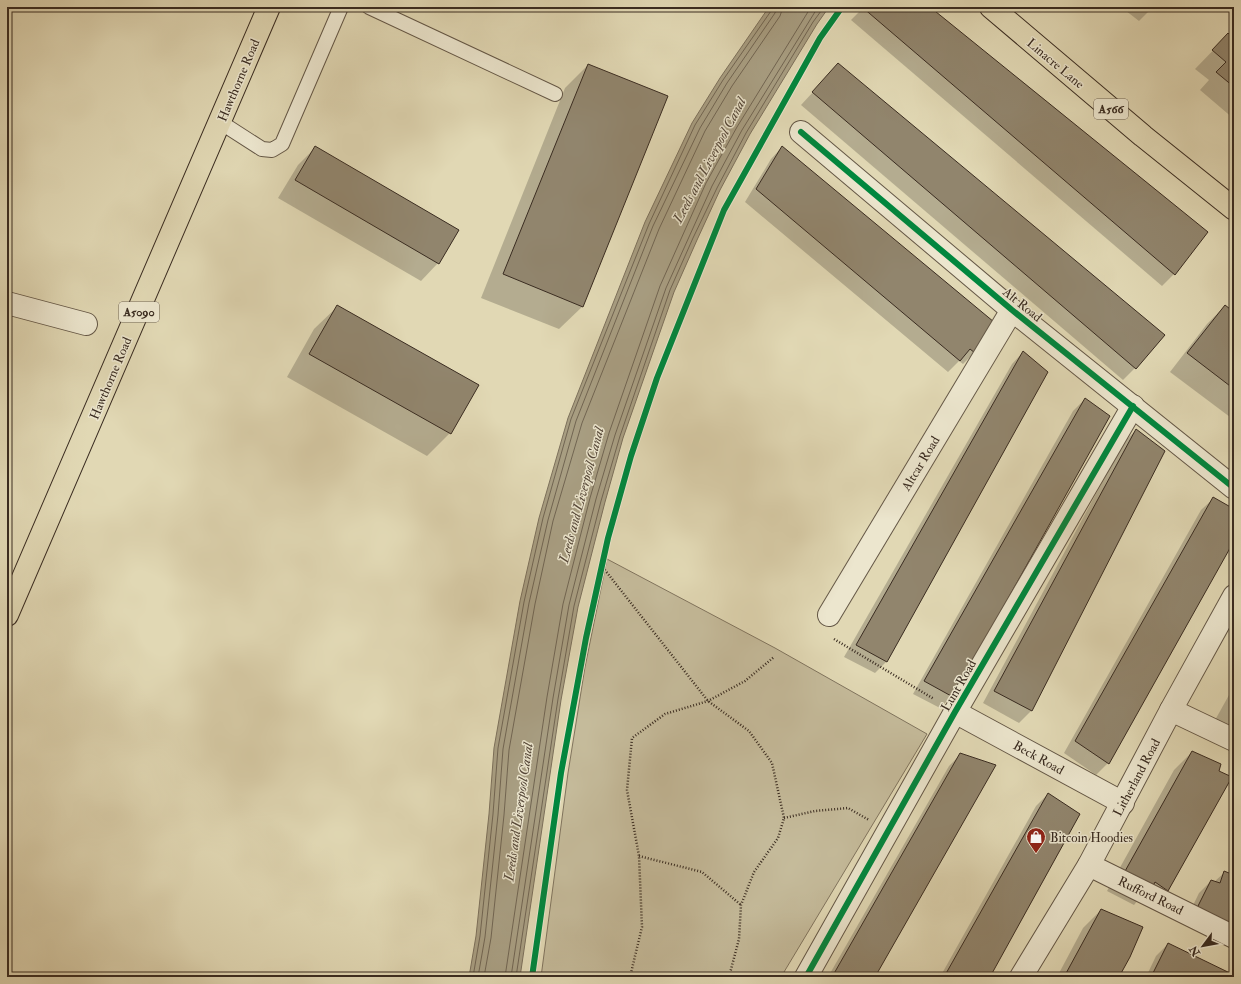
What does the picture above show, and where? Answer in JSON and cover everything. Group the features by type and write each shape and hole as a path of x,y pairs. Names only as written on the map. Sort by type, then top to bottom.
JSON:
{"main road":[{"name":"Hawthorne Road","path":"7,615 12,592 220,122 269,7"},
{"name":"Linacre Lane","path":"991,7 1143,136 1234,209"}],"street":[{"name":"Alt Road","path":"801,132 1012,310 1234,488"},
{"path":"7,303 86,324"},
{"name":"Altcar Road","path":"829,615 1012,310"},
{"name":"Lunt Road","path":"806,977 955,712 1133,406"},
{"name":"Litherland Road","path":"1021,977 1089,865 1171,710 1234,596"},
{"path":"1171,710 1234,740"},
{"name":"Beck Road","path":"955,712 1122,803"},
{"name":"Rufford Road","path":"1089,865 1234,937"}],"lane":[{"path":"220,122 262,149 272,150 282,144 341,7"},
{"path":"369,7 555,94"}],"path":[{"path":"532,977 561,773 586,638 608,538 631,456 657,378 724,210 820,38 842,7"},
{"path":"602,565 708,701 749,731 772,763 784,818 778,838 754,872 741,905 739,939 729,977"},
{"path":"829,615 821,631 955,712"},
{"path":"630,977 642,927 639,856 627,790 632,738 665,714 708,701 745,681 774,657"},
{"path":"784,818 815,811 848,808 888,831"},
{"path":"639,856 702,872 741,905"}],"shaded area":[{"path":"607,559 775,648 927,734 781,977 541,977 568,773 585,667"}],"water":[{"name":"Leeds and Liverpool Canal","path":"769,7 829,7 817,24 750,134 720,190 674,292 623,438 578,607 561,700 520,977 469,977 476,936 489,814 494,748 520,601 539,518 568,418 645,222 692,123 720,78"}],"building":[{"path":"862,7 930,7 1208,232 1175,275"},
{"path":"1228,33 1234,39 1234,87 1216,72 1226,62 1212,50"},
{"path":"838,63 1165,335 1136,369 812,92"},
{"path":"588,64 668,96 583,307 503,274"},
{"path":"315,146 459,230 439,264 295,180"},
{"path":"782,146 994,322 975,353 970,349 960,361 756,189"},
{"path":"337,305 479,385 451,434 309,354"},
{"path":"1225,305 1234,312 1234,389 1187,353"},
{"path":"1023,351 1048,372 887,662 856,645"},
{"path":"1085,398 1110,416 953,697 924,681"},
{"path":"1136,429 1165,451 1032,711 994,691"},
{"path":"1213,497 1234,509 1234,541 1109,764 1075,741"},
{"path":"1192,751 1221,764 1219,771 1232,777 1168,891 1155,882 1152,888 1124,873"},
{"path":"960,753 996,765 875,977 832,977"},
{"path":"1048,793 1080,814 990,977 944,977"},
{"path":"1224,871 1234,875 1234,928 1196,910 1211,880 1220,883"},
{"path":"1101,909 1143,927 1130,957 1119,977 1064,977"},
{"path":"1168,943 1234,975 1234,977 1151,977"}],"cycle path":[{"path":"532,977 561,773 586,638 608,538 631,456 657,378 724,210 820,38 842,7"},
{"path":"801,132 1012,310 1234,488"},
{"path":"806,977 955,712 1133,406"}],"place":[{"name":"Bitcoin Hoodies","path":"1036,854"}]}
